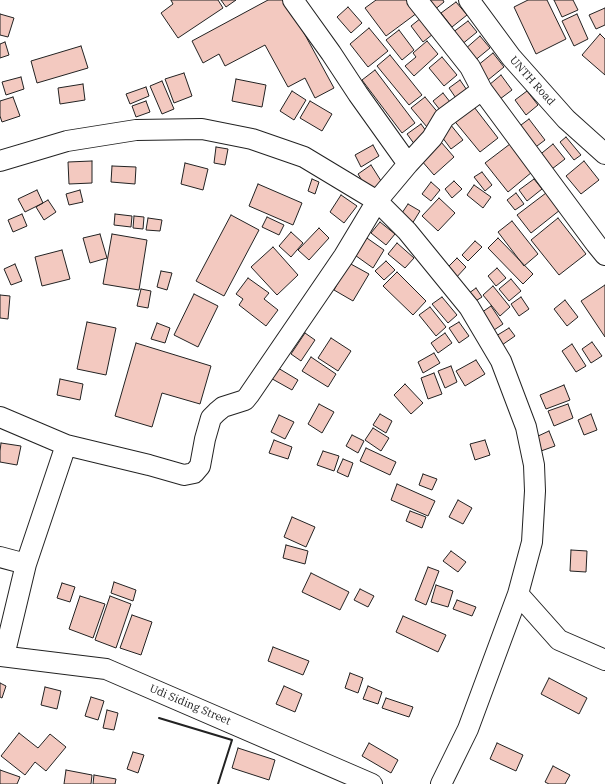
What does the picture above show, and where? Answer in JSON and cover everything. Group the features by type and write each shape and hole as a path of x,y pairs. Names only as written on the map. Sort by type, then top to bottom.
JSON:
{"street":[{"path":"293,0 408,164"},
{"path":"417,0 470,68 482,90 605,255"},
{"name":"UNTH Road","path":"469,0 511,57 566,119 605,154"},
{"path":"0,417 66,445 184,475 194,473 200,466 211,418 224,407 245,400 249,396 344,256 377,200 432,138 444,118 482,90"},
{"path":"0,162 67,141 136,130 202,129 252,139 304,157 377,200 407,231 469,307 501,361 526,427 534,465 535,491 532,542 518,594 468,729 441,784"},
{"path":"2,656 26,564 66,445"},
{"path":"0,557 26,564"},
{"path":"518,594 559,640 605,660"},
{"name":"Udi Siding Street","path":"2,656 106,669 372,784"}],"building":[{"path":"171,0 218,0 223,8 178,38 161,13 173,4"},
{"path":"221,0 236,0 226,7"},
{"path":"268,0 286,0 334,88 315,98 305,78 288,87 265,45 225,66 219,54 203,63 192,41"},
{"path":"376,0 407,0 417,13 386,36 365,8"},
{"path":"424,0 443,0 444,2 433,11"},
{"path":"528,0 547,0 566,39 536,54 514,7"},
{"path":"554,0 573,0 578,10 562,17"},
{"path":"456,2 467,15 452,27 441,13"},
{"path":"348,7 362,23 351,33 337,17"},
{"path":"605,8 605,25 596,29 589,15"},
{"path":"0,14 14,18 8,37 0,35"},
{"path":"577,14 588,39 574,46 562,21"},
{"path":"421,18 433,34 423,42 411,26"},
{"path":"468,21 477,32 461,45 452,33"},
{"path":"369,28 388,51 368,67 350,44"},
{"path":"399,30 414,50 402,60 386,40"},
{"path":"600,34 605,39 605,75 582,55"},
{"path":"480,36 490,48 473,62 464,50"},
{"path":"427,41 438,54 414,76 405,66 416,57 413,53"},
{"path":"5,42 9,55 0,58 0,44"},
{"path":"81,46 88,68 37,83 31,61"},
{"path":"493,53 504,67 488,80 477,66"},
{"path":"390,55 422,95 409,105 377,66"},
{"path":"442,57 457,75 444,86 429,68"},
{"path":"375,70 415,123 402,133 362,80"},
{"path":"184,73 192,96 174,103 165,79"},
{"path":"501,75 512,90 500,99 489,85"},
{"path":"21,77 24,89 6,95 2,82"},
{"path":"236,79 266,85 262,107 232,101"},
{"path":"460,80 471,96 460,104 449,88"},
{"path":"162,81 174,109 162,114 150,86"},
{"path":"83,84 85,100 60,104 58,88"},
{"path":"146,87 149,96 130,104 126,94"},
{"path":"292,91 306,100 294,120 280,111"},
{"path":"527,91 538,105 526,115 515,100"},
{"path":"443,93 454,107 444,115 433,101"},
{"path":"13,97 20,116 2,122 0,116 0,101"},
{"path":"425,97 440,115 427,127 411,108"},
{"path":"146,101 150,112 136,117 132,106"},
{"path":"310,101 332,114 322,131 300,118"},
{"path":"471,103 498,138 480,152 452,118"},
{"path":"529,119 545,140 533,149 517,128"},
{"path":"421,124 429,135 415,145 407,134"},
{"path":"450,124 463,140 451,149 439,133"},
{"path":"566,137 581,155 574,160 560,142"},
{"path":"441,142 454,157 434,175 421,160"},
{"path":"510,144 532,172 508,192 485,163"},
{"path":"553,144 565,159 548,172 537,157"},
{"path":"373,145 379,156 361,167 355,155"},
{"path":"216,147 228,149 225,165 214,163"},
{"path":"92,161 92,183 69,184 68,162"},
{"path":"584,161 599,180 581,194 566,176"},
{"path":"185,163 208,169 203,190 181,184"},
{"path":"371,165 383,184 369,192 358,174"},
{"path":"112,166 136,167 135,184 111,182"},
{"path":"482,172 492,185 485,191 474,177"},
{"path":"312,179 319,182 315,194 308,191"},
{"path":"534,179 542,189 527,201 519,190"},
{"path":"454,181 462,189 452,198 445,189"},
{"path":"431,182 440,190 431,201 422,194"},
{"path":"258,184 302,203 293,225 249,206"},
{"path":"474,185 491,197 483,208 467,195"},
{"path":"37,190 43,203 25,212 18,199"},
{"path":"80,190 83,202 69,205 66,194"},
{"path":"516,193 524,204 515,210 507,200"},
{"path":"546,193 560,210 531,233 517,215"},
{"path":"341,195 357,206 344,223 330,212"},
{"path":"439,198 455,213 438,231 422,216"},
{"path":"48,200 56,212 44,220 36,207"},
{"path":"408,204 420,211 412,224 400,216"},
{"path":"22,214 27,226 13,232 8,220"},
{"path":"115,214 132,216 131,227 114,225"},
{"path":"231,215 259,230 224,296 196,281"},
{"path":"134,216 144,217 143,229 133,228"},
{"path":"267,217 284,225 279,235 262,227"},
{"path":"148,218 162,220 160,231 146,230"},
{"path":"558,218 586,254 559,275 531,240"},
{"path":"512,221 538,254 524,266 498,232"},
{"path":"380,222 395,234 386,245 371,233"},
{"path":"319,228 329,238 309,260 298,250"},
{"path":"291,232 303,243 291,257 279,246"},
{"path":"100,234 107,258 90,263 83,238"},
{"path":"112,234 147,240 139,290 103,284"},
{"path":"364,236 384,250 373,268 352,253"},
{"path":"498,238 533,274 523,284 488,248"},
{"path":"475,241 482,247 468,261 462,255"},
{"path":"397,243 414,258 405,268 388,254"},
{"path":"273,247 298,275 277,295 251,267"},
{"path":"62,250 70,279 42,286 35,257"},
{"path":"457,258 466,267 454,280 444,271"},
{"path":"386,261 395,270 384,280 375,271"},
{"path":"349,263 369,274 353,301 334,290"},
{"path":"15,264 22,281 11,285 4,269"},
{"path":"497,268 506,278 496,286 488,276"},
{"path":"161,271 172,273 167,290 157,287"},
{"path":"397,272 426,301 413,315 383,286"},
{"path":"248,278 269,293 264,299 278,310 266,326 239,305 243,299 236,294"},
{"path":"511,279 521,291 509,301 499,289"},
{"path":"605,285 605,337 581,301"},
{"path":"493,286 510,307 500,316 483,295"},
{"path":"476,288 482,297 471,304 465,296"},
{"path":"141,289 151,291 148,308 137,306"},
{"path":"194,294 218,306 198,347 174,335"},
{"path":"0,295 10,296 8,319 0,318"},
{"path":"442,297 457,315 448,323 432,304"},
{"path":"521,297 529,309 519,316 511,304"},
{"path":"565,300 578,317 567,326 554,309"},
{"path":"491,306 503,324 491,332 478,315"},
{"path":"430,307 446,327 436,336 419,315"},
{"path":"87,322 116,328 106,375 77,369"},
{"path":"459,322 469,336 459,343 449,328"},
{"path":"157,323 170,328 165,343 151,339"},
{"path":"509,328 515,336 502,345 496,336"},
{"path":"305,333 315,340 301,361 291,354"},
{"path":"445,333 452,343 438,353 431,343"},
{"path":"331,338 351,351 338,371 318,358"},
{"path":"592,342 602,356 591,363 582,349"},
{"path":"136,343 211,366 200,404 162,393 152,427 115,416"},
{"path":"572,344 586,366 576,372 562,351"},
{"path":"434,353 440,363 423,373 418,362"},
{"path":"311,357 336,374 328,387 302,371"},
{"path":"476,360 485,374 465,386 456,371"},
{"path":"273,365 298,380 292,390 267,376"},
{"path":"451,366 457,382 445,388 438,371"},
{"path":"434,373 442,394 428,399 421,378"},
{"path":"60,379 83,384 80,400 57,395"},
{"path":"405,384 423,403 411,414 394,395"},
{"path":"564,385 570,400 546,409 540,395"},
{"path":"319,404 334,412 322,433 308,424"},
{"path":"568,404 573,418 554,426 548,411"},
{"path":"380,414 392,421 386,433 373,425"},
{"path":"591,414 597,430 584,435 578,420"},
{"path":"279,415 294,422 285,439 271,432"},
{"path":"373,428 389,438 381,451 365,440"},
{"path":"549,431 555,446 541,451 536,437"},
{"path":"352,435 364,441 358,453 346,446"},
{"path":"274,440 292,447 288,459 269,453"},
{"path":"485,440 490,455 475,460 470,444"},
{"path":"1,443 21,446 17,465 0,462"},
{"path":"366,448 396,462 390,475 360,461"},
{"path":"323,451 339,456 334,471 317,465"},
{"path":"343,459 353,463 348,477 337,472"},
{"path":"423,474 437,479 432,490 419,485"},
{"path":"397,484 435,501 428,516 391,500"},
{"path":"458,500 472,508 463,524 449,517"},
{"path":"410,511 426,517 422,528 406,521"},
{"path":"292,517 315,527 306,547 284,537"},
{"path":"286,545 308,551 305,564 283,558"},
{"path":"571,550 587,551 586,572 570,571"},
{"path":"451,551 466,562 458,572 443,561"},
{"path":"428,567 439,571 426,605 415,600"},
{"path":"311,573 349,592 340,610 302,592"},
{"path":"114,582 136,590 133,601 111,593"},
{"path":"62,583 75,587 70,602 57,598"},
{"path":"436,585 453,591 448,607 431,602"},
{"path":"360,589 374,596 368,607 354,600"},
{"path":"80,596 105,604 93,638 69,629"},
{"path":"110,596 131,604 116,648 95,640"},
{"path":"457,600 476,607 472,616 453,609"},
{"path":"132,615 152,622 141,655 120,648"},
{"path":"403,616 446,635 438,652 396,632"},
{"path":"273,647 309,661 303,675 268,661"},
{"path":"350,673 363,678 358,693 345,688"},
{"path":"549,678 587,698 579,714 541,694"},
{"path":"0,683 6,686 2,698 0,697"},
{"path":"284,686 302,694 295,712 276,704"},
{"path":"368,686 382,692 378,704 363,699"},
{"path":"45,687 61,691 57,709 41,705"},
{"path":"91,697 104,701 98,720 85,716"},
{"path":"386,698 413,707 409,717 382,708"},
{"path":"107,710 118,713 114,730 103,728"},
{"path":"19,733 38,748 50,734 66,747 46,771 35,762 25,775 1,756"},
{"path":"369,743 398,760 391,773 362,756"},
{"path":"497,743 523,755 516,771 490,759"},
{"path":"238,748 275,760 269,780 232,768"},
{"path":"133,752 144,755 138,773 127,769"},
{"path":"553,766 570,775 565,784 549,784 545,782"},
{"path":"0,770 20,777 17,784 0,784"},
{"path":"66,770 92,775 91,784 64,784"},
{"path":"94,775 116,779 115,784 93,784"}],"wall":[{"path":"159,718 232,740 218,784"}]}
